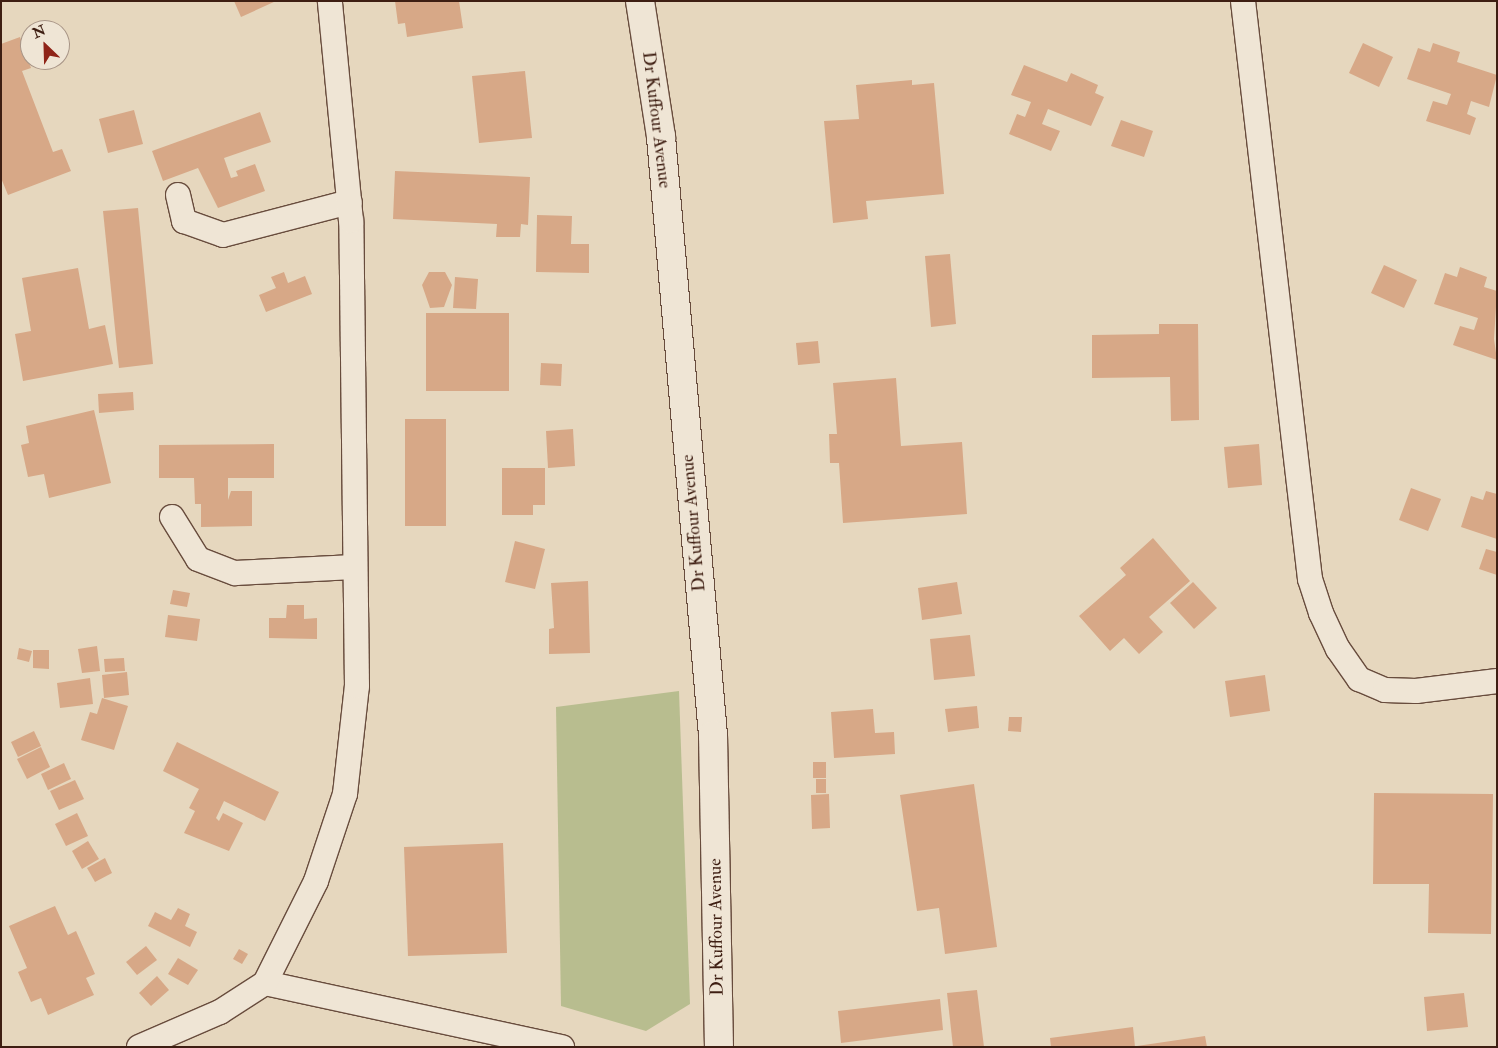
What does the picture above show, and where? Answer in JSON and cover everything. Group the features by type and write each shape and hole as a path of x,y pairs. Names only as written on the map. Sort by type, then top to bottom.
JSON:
{"main road":[{"name":"Dr Kuffour Avenue","path":"640,1 661,137 713,735 719,1047"}],"street":[{"path":"139,1047 220,1012 265,983 316,881 345,794 357,686 350,202 330,1"},
{"path":"1243,1 1310,578 1320,612 1338,649 1359,679 1385,690 1416,691 1497,681"},
{"path":"178,195 184,221 223,235 350,202"},
{"path":"172,517 198,560 236,573 354,567"},
{"path":"265,983 562,1047"}],"green space":[{"path":"679,691 690,1004 646,1031 561,1006 556,707"}],"building":[{"path":"234,1 276,1 241,17"},
{"path":"395,1 459,1 463,28 407,37 405,23 398,24"},
{"path":"20,37 20,70 25,70 22,71 53,152 62,149 71,171 8,195 1,178 1,44"},
{"path":"1363,43 1393,57 1379,87 1349,73"},
{"path":"1433,43 1460,52 1457,62 1497,75 1489,107 1471,101 1467,114 1476,118 1470,135 1426,121 1433,101 1447,105 1451,94 1407,79 1418,48 1430,52"},
{"path":"1024,65 1067,82 1071,73 1098,85 1095,93 1104,97 1091,126 1048,109 1042,124 1060,131 1051,151 1009,134 1017,114 1025,117 1031,102 1011,95"},
{"path":"525,71 532,138 479,143 472,76"},
{"path":"912,80 912,85 934,83 944,194 866,201 868,219 833,223 824,121 859,119 856,85"},
{"path":"134,110 143,144 108,153 99,119"},
{"path":"260,112 271,142 224,158 231,178 238,176 236,171 255,164 265,191 218,208 198,168 163,181 152,151"},
{"path":"1121,120 1153,131 1144,157 1111,146"},
{"path":"395,171 530,177 528,225 521,224 520,237 496,237 497,224 393,219"},
{"path":"138,208 153,364 119,368 103,211"},
{"path":"537,215 572,216 571,244 589,244 589,273 536,272"},
{"path":"950,254 956,324 931,327 925,256"},
{"path":"1384,265 1417,280 1404,308 1371,293"},
{"path":"1460,267 1487,277 1484,287 1497,291 1494,339 1497,360 1453,345 1460,326 1474,330 1478,318 1434,304 1445,273 1457,277"},
{"path":"78,268 89,329 105,325 113,364 23,381 15,334 31,331 22,278"},
{"path":"284,272 288,283 305,276 312,294 266,312 259,295 276,288 271,277"},
{"path":"429,272 445,272 452,285 444,307 430,308 422,285"},
{"path":"455,277 478,279 476,309 453,308"},
{"path":"426,313 509,313 509,391 426,391"},
{"path":"1159,324 1198,324 1199,420 1171,421 1170,377 1092,378 1092,335 1159,334"},
{"path":"818,341 820,363 798,365 796,343"},
{"path":"541,363 562,364 561,386 540,385"},
{"path":"896,378 901,446 962,442 967,514 843,523 839,463 830,463 829,434 837,434 833,383"},
{"path":"133,392 134,410 99,413 98,394"},
{"path":"94,410 111,483 49,498 44,474 28,477 21,445 29,443 26,426"},
{"path":"405,419 446,419 446,526 405,526"},
{"path":"573,429 575,466 548,468 546,431"},
{"path":"274,444 274,478 228,478 228,500 231,491 252,491 252,526 201,527 201,504 195,504 194,478 159,478 159,445"},
{"path":"1259,444 1262,485 1228,488 1224,447"},
{"path":"502,468 545,468 545,505 533,505 533,515 502,515"},
{"path":"1411,488 1441,499 1428,531 1399,520"},
{"path":"1486,491 1497,494 1497,539 1461,527 1471,496 1483,500"},
{"path":"1153,538 1190,581 1149,617 1163,632 1139,654 1124,638 1110,651 1079,616 1126,575 1120,568"},
{"path":"515,541 545,549 535,589 505,582"},
{"path":"1486,549 1497,552 1497,575 1479,569"},
{"path":"588,581 590,653 549,654 549,629 554,628 551,583"},
{"path":"957,582 962,614 922,620 918,588"},
{"path":"1193,582 1217,608 1194,629 1170,603"},
{"path":"173,590 190,593 187,607 170,604"},
{"path":"287,605 304,605 304,619 317,618 317,639 269,638 269,618 286,618"},
{"path":"168,615 200,619 197,641 165,637"},
{"path":"970,635 975,676 934,680 930,639"},
{"path":"97,646 100,671 82,673 78,649"},
{"path":"19,648 32,651 29,662 17,659"},
{"path":"33,650 49,650 49,669 33,668"},
{"path":"124,658 125,671 105,672 104,659"},
{"path":"127,672 129,695 104,698 102,675"},
{"path":"1265,675 1270,711 1230,717 1225,681"},
{"path":"90,678 93,704 60,708 57,683"},
{"path":"102,698 128,706 114,750 81,740 90,712 97,714"},
{"path":"977,706 979,728 948,732 945,709"},
{"path":"873,709 875,733 894,732 895,754 834,758 831,712"},
{"path":"1009,717 1022,717 1021,732 1008,731"},
{"path":"34,731 41,746 18,757 11,742"},
{"path":"177,742 279,792 265,821 224,801 216,818 219,821 223,813 243,823 229,851 184,833 195,811 189,808 199,789 163,771"},
{"path":"41,747 50,767 27,779 17,759"},
{"path":"813,762 826,762 826,778 813,778"},
{"path":"64,763 71,779 48,790 41,774"},
{"path":"816,779 826,779 826,793 816,793"},
{"path":"75,780 84,799 59,810 50,791"},
{"path":"974,784 997,947 945,954 939,908 917,911 900,795"},
{"path":"1374,793 1493,794 1491,934 1428,933 1429,884 1373,884"},
{"path":"829,794 830,828 812,829 811,795"},
{"path":"77,813 88,836 66,846 55,824"},
{"path":"88,841 99,859 82,869 72,851"},
{"path":"503,843 507,953 408,956 404,847"},
{"path":"105,858 112,873 95,882 87,868"},
{"path":"55,906 68,935 76,931 95,974 86,978 94,995 48,1015 41,998 31,1002 18,972 27,968 9,926"},
{"path":"178,908 190,914 185,926 197,932 190,947 148,926 155,912 171,920"},
{"path":"146,946 157,960 137,975 126,962"},
{"path":"239,949 248,954 242,964 233,959"},
{"path":"178,958 198,970 188,985 168,974"},
{"path":"157,976 169,990 151,1006 139,993"},
{"path":"977,990 984,1047 953,1047 947,993"},
{"path":"1464,993 1468,1027 1427,1031 1424,997"},
{"path":"940,999 943,1030 841,1043 838,1011"},
{"path":"1133,1027 1135,1047 1051,1047 1050,1038"},
{"path":"1205,1036 1207,1047 1137,1047 1137,1046"}]}
